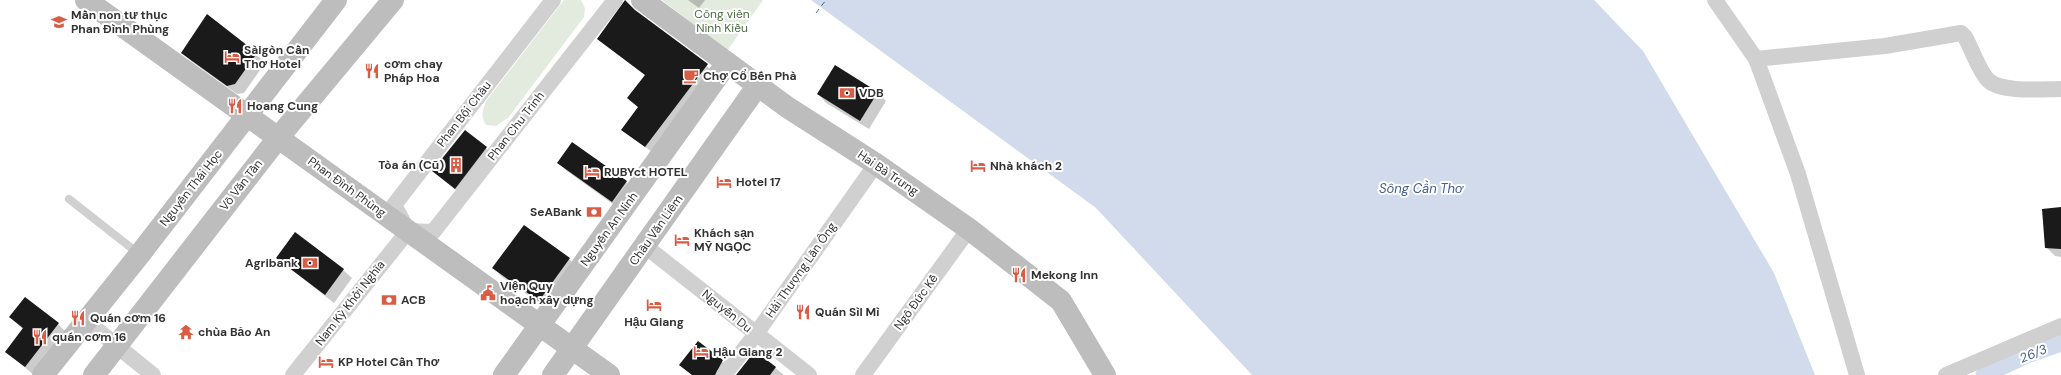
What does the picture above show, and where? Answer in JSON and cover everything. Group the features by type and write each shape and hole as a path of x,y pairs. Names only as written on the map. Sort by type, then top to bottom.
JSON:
{"street":[{"name":"Phan Đình Phùng","path":"86,0 609,375"},
{"name":"Nguyễn Thái Học","path":"43,375 140,254 336,0"},
{"name":"Võ Văn Tần","path":"94,375 278,138 393,0"},
{"name":"Phan Bội Châu","path":"408,231 394,204 552,0"},
{"name":"Phan Chu Trinh","path":"408,231 433,232 615,0"},
{"name":"Hai Bà Trưng","path":"642,0 758,85 969,228 1061,301 1105,375"},
{"path":"1715,0 1756,59 1798,174 1857,375"},
{"path":"1756,59 1885,46 1961,33 1965,37 1985,77 1994,84 2009,88 2061,89"},
{"name":"Nguyễn An Ninh","path":"504,375 727,63"},
{"name":"Châu Văn Liêm","path":"554,375 758,85"},
{"name":"Hải Thượng Lãn Ông","path":"724,375 756,334 876,164"},
{"name":"Ngô Đức Kế","path":"863,375 969,228"},
{"name":"Nam Kỳ Khởi Nghĩa","path":"293,375 408,231"},
{"name":"Nguyễn Du","path":"645,246 809,375"},
{"path":"86,321 154,375"},
{"path":"1946,375 2061,326"}],"lane":[{"path":"69,199 140,254"}],"green space":[{"path":"564,0 581,0 585,8 584,17 508,118 496,126 486,125 483,119 483,110 486,101"},
{"name":"Công viên Ninh Kiều","path":"662,0 763,0 727,51"}],"water":[{"name":"Sông Cần Thơ","path":"811,0 1594,0 1643,51 1774,273 1815,375 1252,375 1096,208"}],"building":[{"path":"625,0 635,10 708,64 645,147 621,130 638,107 627,98 645,75 597,39"},
{"path":"207,14 257,53 235,84 227,86 181,53"},
{"name":"VDB","path":"835,65 878,92 860,121 817,94"},
{"name":"Tòa án (Cũ)","path":"465,130 487,147 455,189 432,171"},
{"name":"RUBYct HOTEL","path":"572,142 627,181 612,202 557,163"},
{"path":"2061,207 2061,249 2045,248 2042,209"},
{"path":"524,225 570,258 539,301 492,268"},
{"name":"Agribank","path":"295,232 344,269 325,295 276,258"},
{"path":"25,297 59,323 25,367 5,352 23,328 9,317"},
{"name":"Hậu Giang 2","path":"698,341 723,360 715,375 692,375 679,365"},
{"path":"755,351 776,367 770,375 736,375"}],"waterway":[{"name":"26/3","path":"1984,375 2027,355 2061,343"}],"ferry route":[{"path":"816,13 826,0"}],"place":[{"name":"Mần non tư thục Phan Đình Phùng","path":"59,22"},
{"name":"Sàigòn Cần Thơ Hotel","path":"232,57"},
{"name":"cơm chay Pháp Hoa","path":"372,71"},
{"name":"Chợ Cổ Bến Phà","path":"691,76"},
{"name":"VDB","path":"847,93"},
{"name":"Hoang Cung","path":"235,106"},
{"name":"Tòa án (Cũ)","path":"456,165"},
{"name":"Nhà khách 2","path":"978,166"},
{"name":"RUBYct HOTEL","path":"592,172"},
{"name":"Hotel 17","path":"724,182"},
{"name":"SeABank","path":"594,212"},
{"name":"Khách sạn MỸ NGỌC","path":"682,240"},
{"name":"Agribank","path":"310,263"},
{"name":"Mekong Inn","path":"1019,275"},
{"name":"Viện Quy hoạch xây dựng","path":"488,293"},
{"name":"ACB","path":"389,300"},
{"name":"Hậu Giang","path":"654,305"},
{"name":"Quán Sìl Mì","path":"803,312"},
{"name":"Quán cơm 16","path":"78,318"},
{"name":"chùa Bảo An","path":"186,332"},
{"name":"quán cơm 16","path":"40,337"},
{"name":"Hậu Giang 2","path":"701,352"},
{"name":"KP Hotel Cần Thơ","path":"326,362"}]}
